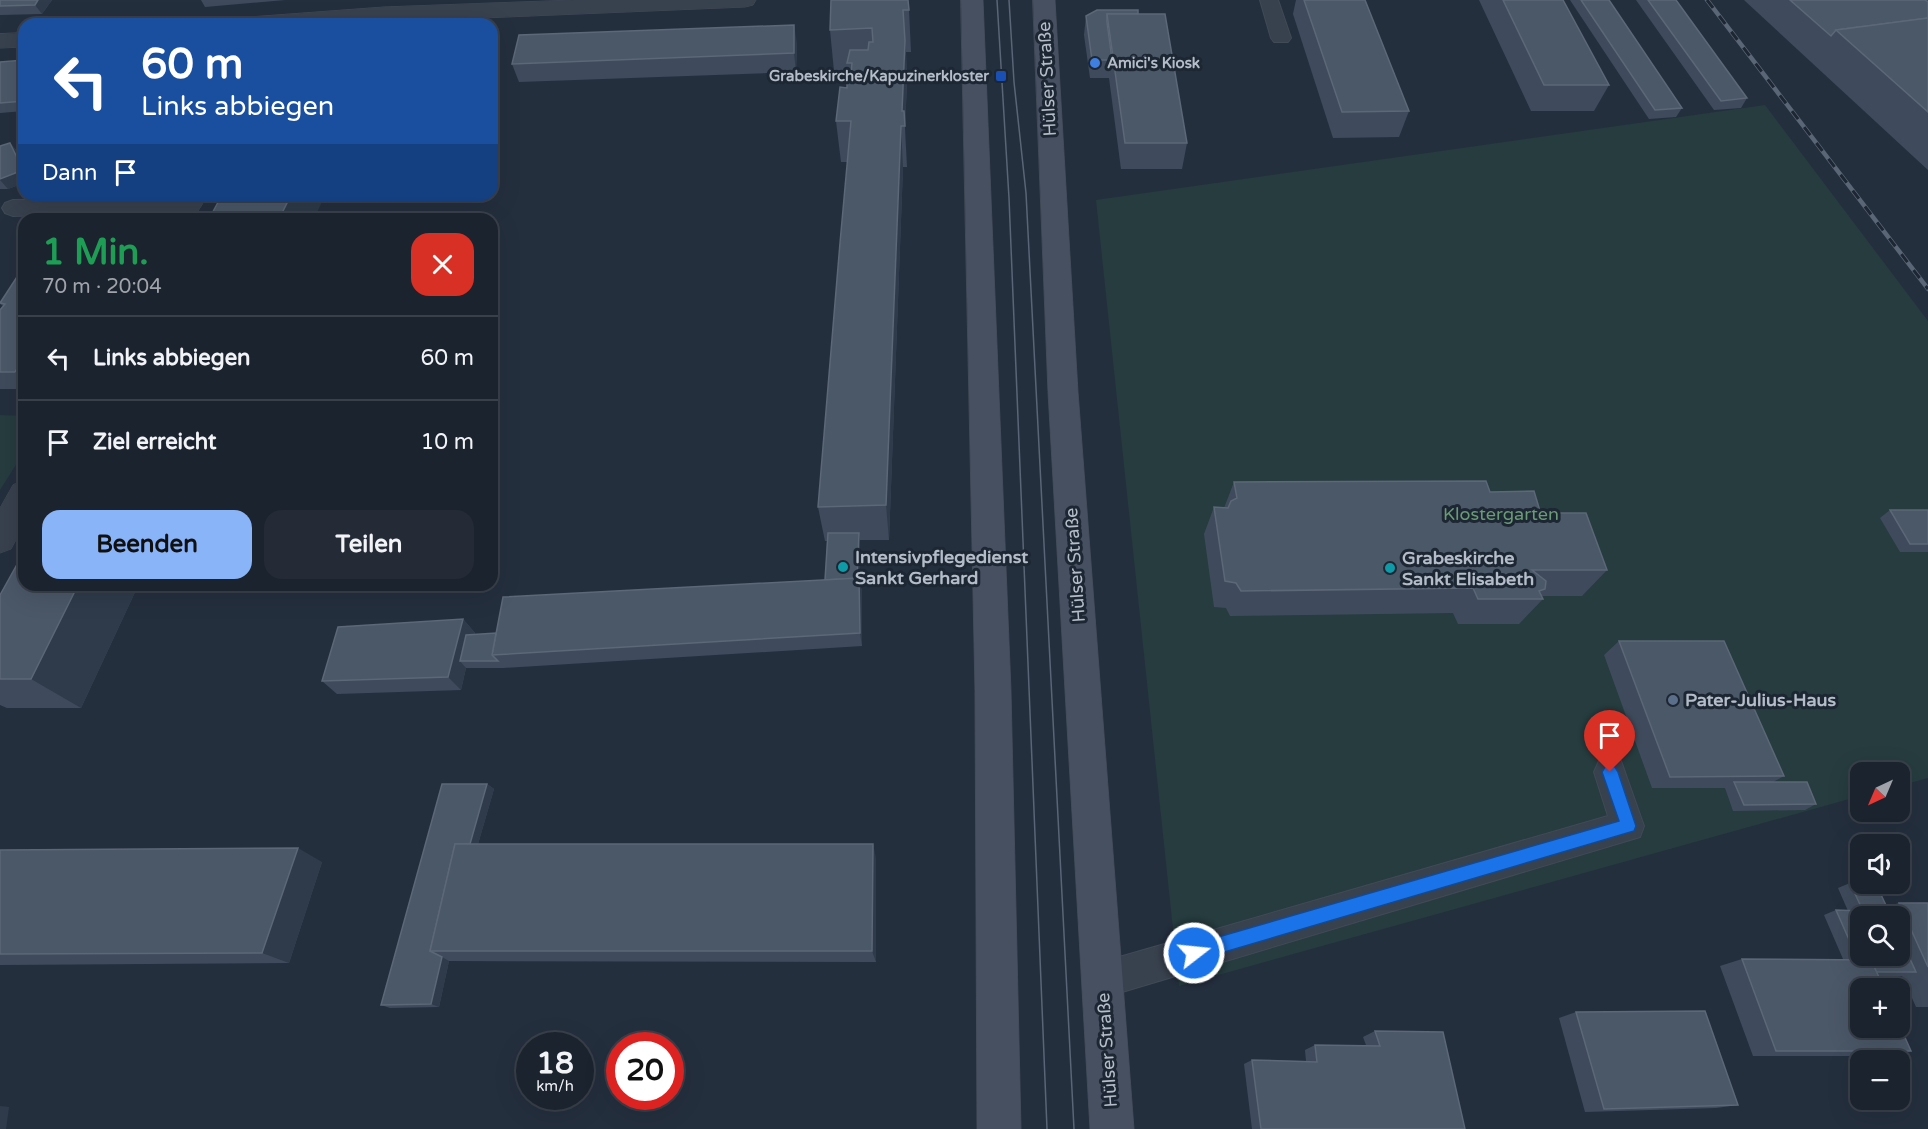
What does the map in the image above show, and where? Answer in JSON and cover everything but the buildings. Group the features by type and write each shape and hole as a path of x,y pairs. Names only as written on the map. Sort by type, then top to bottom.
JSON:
{"street":[{"path":"303,18 325,0"},
{"path":"341,18 384,14 745,0"},
{"path":"972,0 993,691 999,1129"},
{"name":"Hülser Straße","path":"1044,0 1064,392 1112,1129"},
{"path":"0,41 18,40"},
{"path":"0,539 18,506"}],"lane":[{"path":"1269,0 1281,38"},
{"path":"13,208 145,204 187,208"},
{"path":"1102,980 1628,826 1610,772"}],"green space":[{"name":"Klostergarten","path":"1765,105 1928,321 1928,778 1910,783 1910,762 1850,762 1850,799 1179,986 1096,200"},
{"path":"0,415 18,416 18,462 0,490"}],"tram line":[{"path":"997,0 1009,198 1047,1129"},
{"path":"1009,0 1014,82 1026,193 1074,1129"}],"railway":[{"path":"1707,0 1928,289"}],"place":[{"name":"Amici's Kiosk","path":"1095,63"},
{"name":"Grabeskirche/Kapuzinerkloster","path":"1001,76"},
{"name":"Intensivpflegedienst Sankt Gerhard","path":"843,567"},
{"name":"Grabeskirche Sankt Elisabeth","path":"1390,568"},
{"name":"Pater-Julius-Haus","path":"1673,700"}],"route":[{"path":"1194,953 1628,826 1610,772"}]}
